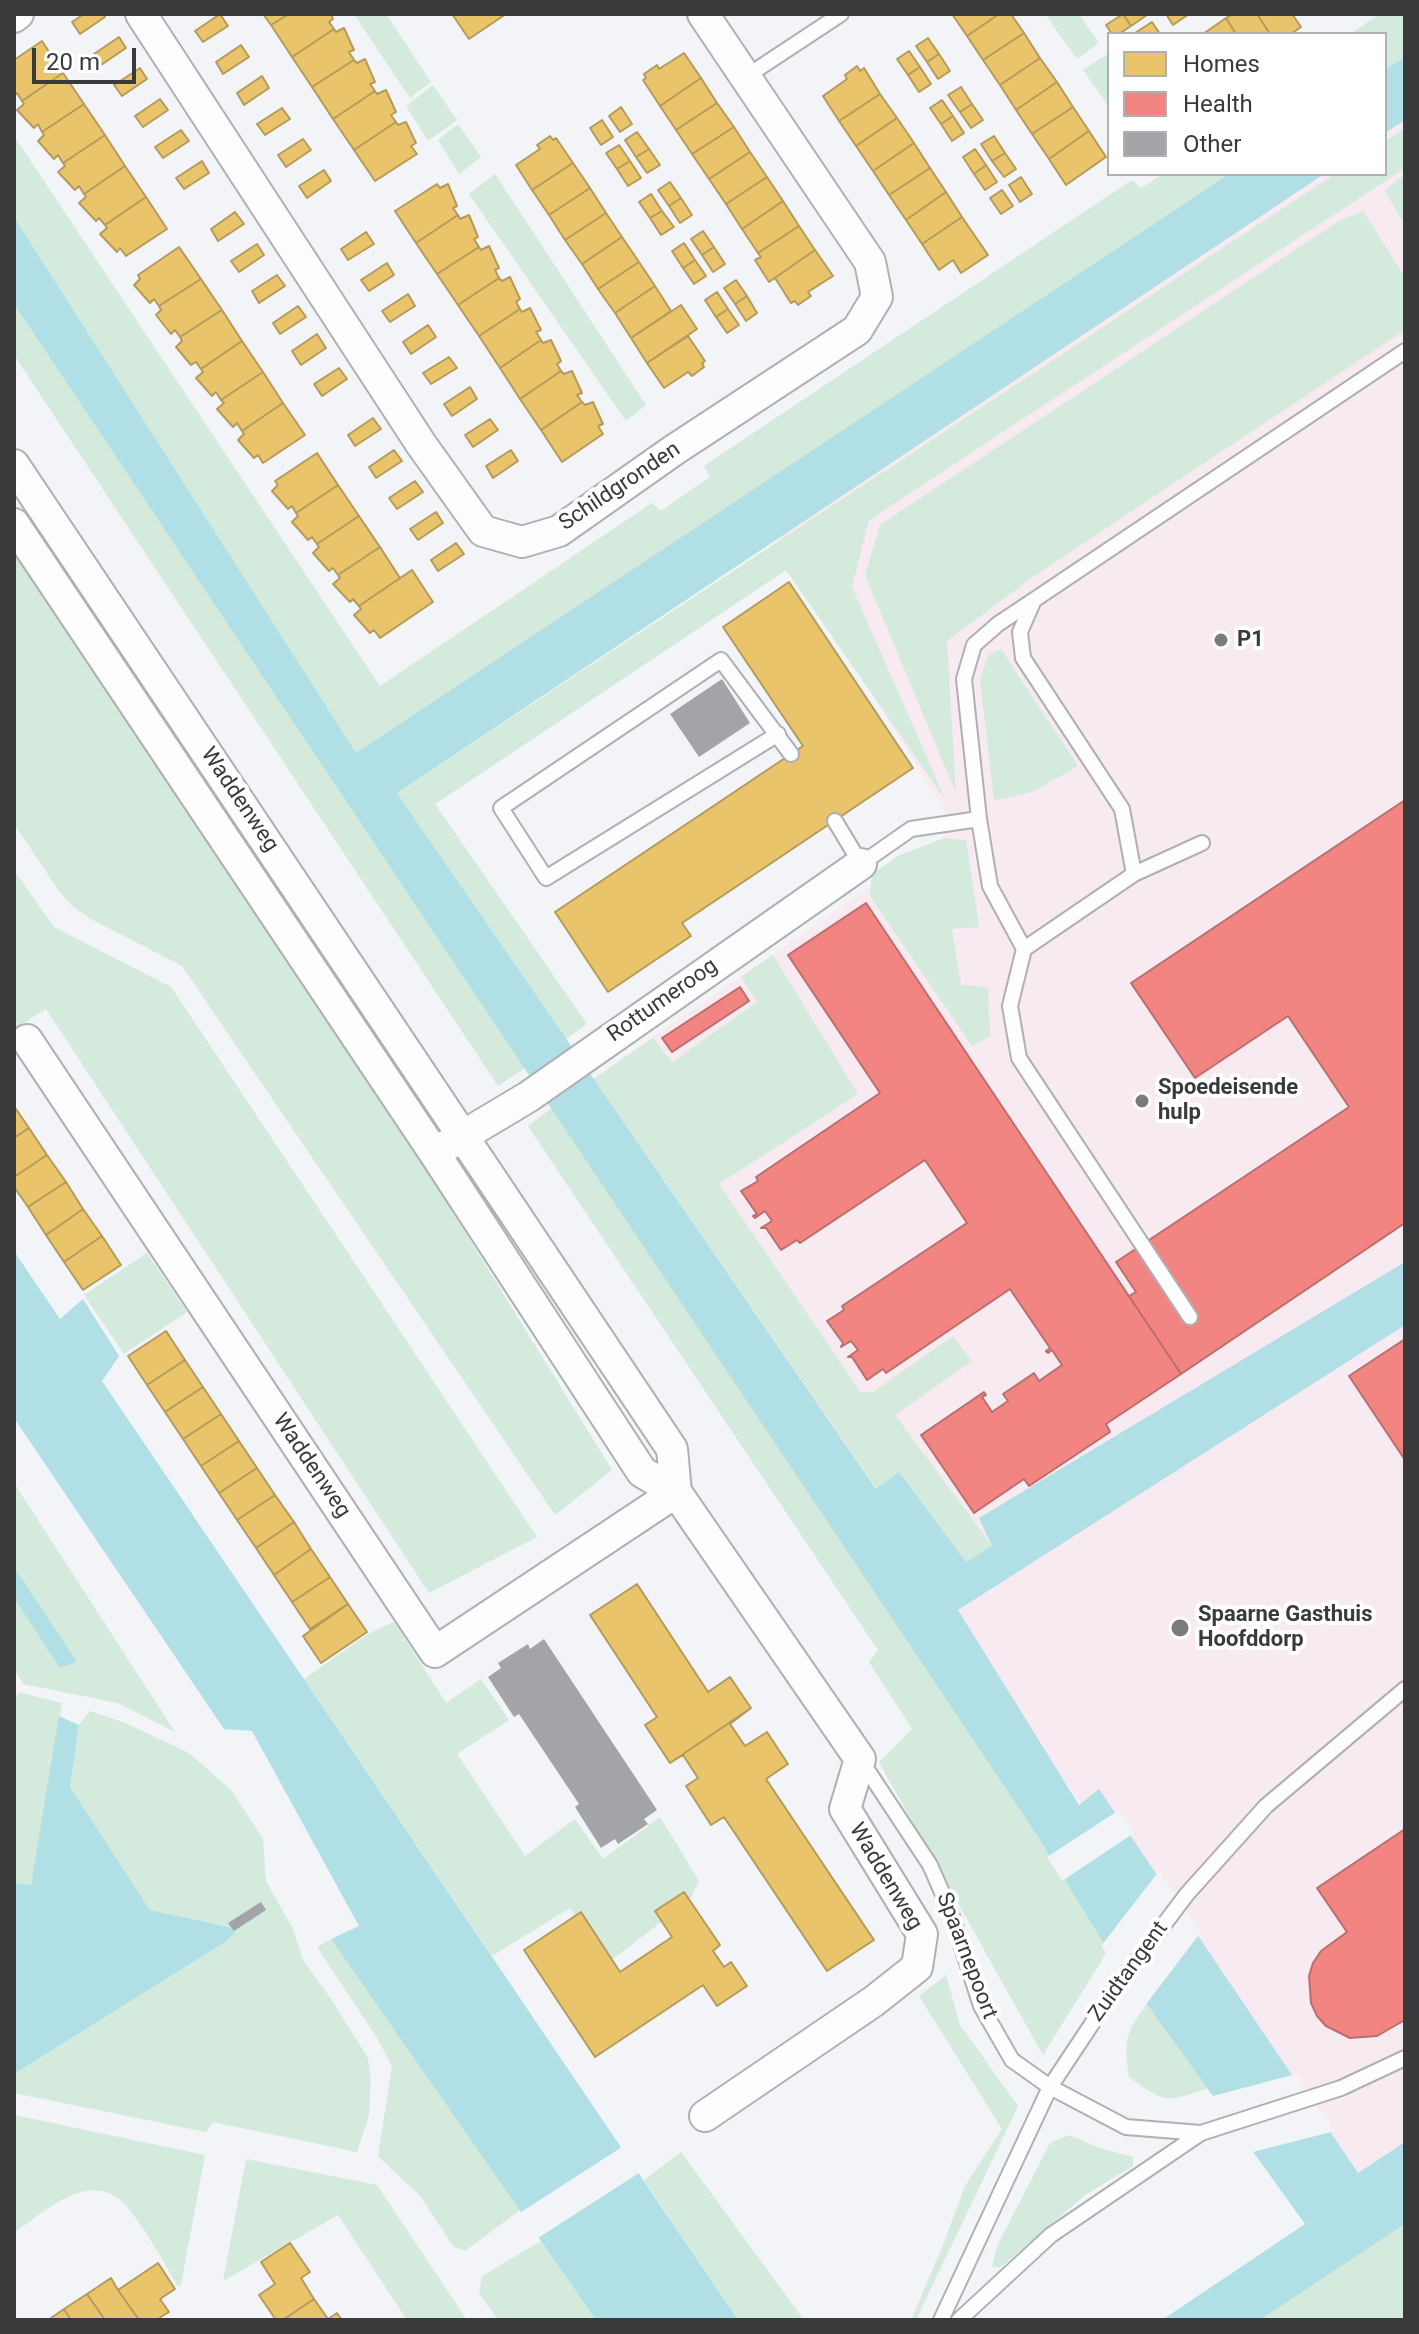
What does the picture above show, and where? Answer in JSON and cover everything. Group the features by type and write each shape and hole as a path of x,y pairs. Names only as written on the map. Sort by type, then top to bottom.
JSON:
{"street":[{"name":"Schildgronden","path":"141,14 421,444 483,531 522,542 559,531 674,450 857,330 877,297 870,262 703,14"},
{"name":"Waddenweg","path":"14,465 672,1449 676,1492"},
{"name":"Waddenweg","path":"14,524 435,1154 642,1472 676,1492 860,1759 845,1809 922,1934 917,1967 874,2001 705,2116"},
{"name":"Rottumeroog","path":"463,1135 528,1097 861,864"},
{"name":"Waddenweg","path":"27,1040 435,1652 676,1492"},
{"path":"435,1154 463,1135"}],"lane":[{"path":"744,78 841,14"},
{"path":"1024,949 990,886 979,819 964,679 974,645 998,624 1405,351"},
{"path":"1034,600 1020,632 1023,658 1122,809 1134,874"},
{"path":"778,734 546,878 501,808 721,660 778,734 791,754"},
{"path":"835,821 861,864 911,829 979,819"},
{"path":"1190,1317 1019,1058 1010,1006 1024,949 1134,874 1202,843"},
{"name":"Zuidtangent","path":"941,2320 1050,2087 1113,1992 1187,1894 1266,1806 1405,1689"},
{"name":"Spaarnepoort","path":"860,1759 930,1865 951,1913 981,2006 1012,2060 1050,2087 1126,2127 1201,2133"},
{"name":"Spaarnepoort","path":"959,2320 1051,2235 1201,2133 1341,2088 1405,2058"}],"shaded area":[{"name":"Spaarne Gasthuis Hoofddorp","path":"1405,116 1405,2164 1360,2195 573,1092 955,828 772,532 1313,176 1387,176 1387,128"}],"green space":[{"path":"354,14 386,14 431,82 410,98"},
{"path":"1045,14 1079,14 1099,43 1077,59"},
{"path":"1380,14 1405,14 1405,57 1387,69 1387,32 1353,32"},
{"path":"1107,56 1107,104 1083,70"},
{"path":"433,85 457,120 428,141 406,106"},
{"path":"458,124 481,157 459,174 438,140"},
{"path":"1405,128 1405,168 869,520 852,587 946,801 786,570 435,804 587,1024 566,1039 397,793 1332,176 1387,176 1387,140"},
{"path":"14,136 380,686 652,503 661,511 710,477 704,466 1132,180 1141,188 1160,176 1226,176 356,754 14,217"},
{"path":"495,174 646,405 626,421 469,194"},
{"path":"1405,175 1405,225 1384,190"},
{"path":"1363,211 1405,277 1405,330 1033,577 947,641 956,793 865,575 880,525 1339,221"},
{"path":"14,304 525,1068 498,1086 14,355"},
{"path":"14,551 425,1167 612,1470 555,1515 182,966 72,906 14,824"},
{"path":"1001,649 1078,766 1032,792 994,801 980,679 989,654"},
{"path":"945,838 966,840 979,927 952,929 961,985 988,987 990,1036 972,1046 870,896 872,874 900,855"},
{"path":"14,870 54,927 171,987 537,1537 429,1593 46,1009 14,1029"},
{"path":"773,955 858,1094 719,1184 861,1393 873,1392 953,1336 972,1361 895,1415 992,1546 966,1563 899,1472 877,1489 594,1079 653,1038 672,1062 757,1002 741,977"},
{"path":"552,1108 1038,1837 1108,1950 1043,2055 879,1762 912,1729 869,1662 878,1650 528,1126"},
{"path":"147,1253 187,1312 124,1354 84,1295"},
{"path":"14,1483 175,1732 118,1703 23,1684 14,1668 14,1598 60,1667 76,1662 14,1567"},
{"path":"394,1622 446,1703 481,1679 509,1720 457,1754 525,1856 575,1819 603,1859 660,1817 699,1881 690,1900 609,1962 570,1908 492,1956 304,1679 368,1634"},
{"path":"18,1692 62,1703 31,1886 14,1883 14,1708"},
{"path":"90,1711 125,1723 189,1753 232,1791 263,1839 266,1881 293,1929 303,1960 368,2058 371,2081 369,2115 357,2152 213,2122 206,2132 14,2093 14,2074 235,1933 234,1928 150,1910 70,1787 79,1725"},
{"path":"331,1939 520,2210 465,2251 453,2246 421,2197 378,2156 392,2066 317,1947"},
{"path":"946,1975 960,2025 1018,2106 916,2320 911,2320 965,2186 1002,2129 919,1996"},
{"path":"1147,2004 1208,2088 1166,2098 1129,2077 1128,2038 1134,2022"},
{"path":"14,2115 205,2155 181,2285 178,2287 134,2215 119,2199 104,2192 88,2191 69,2196 14,2233"},
{"path":"1069,2135 1133,2157 1133,2166 1085,2195 1001,2267 992,2267 997,2246 1050,2143"},
{"path":"681,2152 804,2320 738,2320 644,2180"},
{"path":"246,2159 377,2185 467,2320 407,2320 338,2215 223,2281"},
{"path":"1405,2224 1405,2320 1260,2320"},
{"path":"541,2241 596,2320 498,2320 479,2293 482,2276"}],"water":[{"path":"1405,57 1405,120 1387,132 1387,69"},
{"path":"1226,176 1321,176 397,793 876,1489 899,1472 966,1562 992,1546 979,1518 1405,1262 1405,1325 958,1610 1079,1805 1099,1789 1358,2173 1405,2142 1405,2224 1260,2320 1162,2320 1305,2224 1108,1950 1038,1837 14,304 14,217 356,753"},
{"path":"14,1251 60,1319 83,1299 119,1356 102,1381 738,2320 596,2320 331,1939 359,1926 252,1731 224,1729 14,1418"},
{"path":"14,1567 77,1662 60,1668 14,1598"},
{"path":"59,1716 79,1725 70,1787 150,1910 234,1928 235,1933 14,2074 14,1883 31,1885"}],"pier":[{"path":"1119,1810 1134,1833 1062,1881 1047,1857"},
{"path":"1159,1871 1201,1932 1144,2007 1101,1946"},
{"path":"1296,2074 1335,2131 1249,2153 1209,2097"},
{"path":"625,2145 642,2171 535,2240 518,2214"}],"building: Homes":[{"path":"84,14 103,14 105,17 80,34 72,22"},
{"path":"220,14 228,26 203,42 195,31"},
{"path":"263,14 289,14 271,25"},
{"path":"289,14 331,14 333,19 329,22 334,29 292,57 271,25"},
{"path":"452,14 506,14 469,39"},
{"path":"952,14 999,14 967,36"},
{"path":"999,14 1011,14 1024,33 983,60 967,36"},
{"path":"1123,14 1146,14 1147,15 1131,26"},
{"path":"1123,14 1131,26 1122,32 1111,32 1106,25"},
{"path":"1166,14 1189,14 1173,25"},
{"path":"1233,14 1257,14 1269,32 1235,32 1226,18"},
{"path":"1257,14 1292,14 1301,27 1294,32 1269,32"},
{"path":"1226,18 1235,32 1206,32"},
{"path":"1152,22 1159,32 1137,32"},
{"path":"344,28 354,50 349,52 354,60 312,87 292,57 334,29 336,32"},
{"path":"1024,33 1040,58 1000,85 983,60"},
{"path":"119,37 126,48 101,65 94,54"},
{"path":"928,38 939,54 927,62 916,46"},
{"path":"42,41 63,73 22,101 17,93 14,96 14,60"},
{"path":"241,45 249,57 223,74 216,62"},
{"path":"909,51 920,67 908,75 897,59"},
{"path":"684,53 701,78 660,106 643,80 646,78 644,74 657,65 659,69"},
{"path":"939,54 950,71 938,79 927,62"},
{"path":"1040,58 1057,82 1016,110 1000,85"},
{"path":"365,59 375,82 370,84 375,91 333,119 312,87 354,60 357,63"},
{"path":"857,66 860,71 864,68 880,94 839,121 823,96 847,79 845,75"},
{"path":"920,67 931,84 919,92 908,75"},
{"path":"140,68 147,79 122,96 114,85"},
{"path":"63,73 84,104 42,132 38,124 34,128 17,110 24,104 22,101"},
{"path":"262,76 269,88 244,105 237,93"},
{"path":"701,78 717,103 676,130 660,106"},
{"path":"1057,82 1073,107 1032,134 1016,110"},
{"path":"961,87 972,104 960,112 948,95"},
{"path":"386,90 396,112 391,115 396,122 354,150 333,119 375,91 377,94"},
{"path":"880,94 897,118 856,146 839,121"},
{"path":"160,99 168,110 143,127 135,116"},
{"path":"942,100 953,116 941,124 930,108"},
{"path":"717,103 734,127 692,154 676,130"},
{"path":"84,104 105,135 63,163 58,155 54,159 38,141 44,135 42,132"},
{"path":"972,104 983,120 971,128 960,112"},
{"path":"621,107 632,124 620,132 609,116"},
{"path":"1073,107 1089,131 1049,159 1032,134"},
{"path":"282,108 290,119 265,135 257,124"},
{"path":"953,116 964,133 952,141 941,124"},
{"path":"897,118 914,143 873,171 856,146"},
{"path":"602,120 613,137 601,145 590,128"},
{"path":"396,122 398,125 406,122 416,143 411,146 417,154 375,181 354,150"},
{"path":"734,127 750,152 709,179 692,154"},
{"path":"181,130 189,141 163,158 155,147"},
{"path":"1089,131 1106,157 1066,185 1049,159"},
{"path":"637,132 649,149 636,157 625,140"},
{"path":"105,135 125,166 84,194 79,186 75,190 58,172 65,166 63,163"},
{"path":"550,136 553,140 556,138 573,163 532,190 516,165 540,149 537,145"},
{"path":"994,136 1005,153 992,161 981,144"},
{"path":"303,139 311,150 286,167 278,155"},
{"path":"914,143 930,168 889,195 873,171"},
{"path":"619,145 630,161 617,169 606,153"},
{"path":"649,149 660,165 647,173 636,157"},
{"path":"975,149 986,165 974,174 963,157"},
{"path":"750,152 767,177 726,204 709,179"},
{"path":"1005,153 1016,169 1004,177 992,161"},
{"path":"202,161 209,173 184,189 176,178"},
{"path":"630,161 641,178 628,186 617,169"},
{"path":"573,163 590,188 549,215 532,190"},
{"path":"986,165 997,182 985,190 974,174"},
{"path":"125,166 146,197 105,225 99,218 96,221 79,203 86,197 84,194"},
{"path":"930,168 946,192 906,220 889,195"},
{"path":"324,170 331,181 307,198 299,186"},
{"path":"767,177 783,201 742,229 726,204"},
{"path":"1021,177 1032,194 1020,202 1009,185"},
{"path":"670,182 681,198 669,206 658,190"},
{"path":"437,184 440,188 448,184 457,206 453,208 458,215 416,243 395,211"},
{"path":"590,188 606,213 565,240 549,215"},
{"path":"1002,190 1013,206 1001,214 990,198"},
{"path":"946,192 962,217 922,244 906,220"},
{"path":"651,194 662,211 650,218 639,202"},
{"path":"146,197 167,229 126,256 120,248 117,252 100,234 107,228 105,225"},
{"path":"681,198 692,215 680,223 669,206"},
{"path":"783,201 799,226 758,253 742,229"},
{"path":"662,211 674,227 661,235 650,218"},
{"path":"235,212 244,224 218,241 211,229"},
{"path":"606,213 622,237 582,264 565,240"},
{"path":"458,215 460,219 469,215 479,247 437,274 416,243"},
{"path":"962,217 988,255 961,273 953,260 939,270 922,244"},
{"path":"799,226 815,250 769,282 755,260 761,257 758,253"},
{"path":"703,231 714,247 702,255 691,239"},
{"path":"366,232 374,244 348,260 341,249"},
{"path":"622,237 639,262 598,289 582,264"},
{"path":"684,243 695,260 683,268 672,251"},
{"path":"257,244 264,255 239,272 231,261"},
{"path":"489,246 499,268 495,270 499,278 458,305 437,274 479,247 481,250"},
{"path":"179,247 201,279 159,306 154,299 150,303 134,285 140,279 138,275"},
{"path":"714,247 725,264 713,272 702,255"},
{"path":"815,250 833,276 808,292 811,296 798,305 795,301 791,303 775,278 769,282"},
{"path":"695,260 706,276 694,284 683,268"},
{"path":"639,262 655,286 615,313 598,289"},
{"path":"387,263 394,275 369,291 361,280"},
{"path":"277,275 285,286 259,303 252,291"},
{"path":"510,277 520,299 516,302 520,309 479,336 458,305 499,278 502,281"},
{"path":"201,279 222,310 180,337 175,330 171,334 156,315 161,310 159,306"},
{"path":"736,280 747,296 735,304 724,288"},
{"path":"655,286 671,311 631,338 615,313"},
{"path":"717,292 728,309 716,317 705,300"},
{"path":"408,294 415,306 390,322 382,311"},
{"path":"747,296 757,313 746,321 735,304"},
{"path":"681,305 697,329 647,363 631,338"},
{"path":"298,306 306,317 280,334 273,323"},
{"path":"530,308 541,330 536,332 541,340 500,368 479,336 520,309 522,312"},
{"path":"728,309 739,325 727,333 716,317"},
{"path":"222,310 242,341 201,369 196,362 191,365 176,347 182,341 180,337"},
{"path":"428,325 436,337 411,354 403,342"},
{"path":"317,334 326,348 301,365 292,351"},
{"path":"688,336 705,361 702,363 704,367 692,376 688,372 664,388 647,363"},
{"path":"541,340 543,343 551,340 561,361 557,364 561,371 520,399 500,368"},
{"path":"242,341 263,372 221,400 216,392 212,396 196,378 203,372 201,369"},
{"path":"449,357 457,368 431,384 423,373"},
{"path":"339,368 347,379 322,396 314,384"},
{"path":"561,371 564,374 572,371 582,393 577,395 582,402 541,430 520,399"},
{"path":"263,372 283,403 242,431 237,423 233,427 217,409 224,403 221,400"},
{"path":"470,387 477,399 452,416 444,404"},
{"path":"582,402 585,405 593,402 603,424 598,426 603,434 562,462 541,430"},
{"path":"283,403 305,435 263,463 258,455 254,458 238,440 244,434 242,431"},
{"path":"373,418 381,429 355,446 348,435"},
{"path":"490,419 498,430 473,447 465,435"},
{"path":"394,450 402,461 376,478 369,467"},
{"path":"511,450 518,461 493,478 486,466"},
{"path":"317,453 338,485 296,513 292,506 288,509 272,491 278,485 275,481"},
{"path":"415,481 423,492 397,509 389,498"},
{"path":"338,485 359,516 317,544 312,537 308,540 292,522 298,516 296,513"},
{"path":"436,512 443,523 418,540 410,529"},
{"path":"359,516 380,547 338,575 333,568 329,571 313,553 319,547 317,544"},
{"path":"456,543 464,554 438,571 431,560"},
{"path":"380,547 400,578 359,606 353,599 350,602 333,584 340,578 338,575"},
{"path":"412,570 433,602 380,638 374,630 370,633 354,615 361,609 359,606"},
{"path":"789,582 913,768 682,923 691,936 608,992 555,912 803,746 723,627"},
{"path":"14,1106 29,1128 14,1138"},
{"path":"29,1128 47,1155 14,1177 14,1138"},
{"path":"47,1155 66,1182 28,1207 14,1187 14,1177"},
{"path":"66,1182 83,1209 46,1235 28,1207"},
{"path":"83,1209 102,1236 64,1262 46,1235"},
{"path":"102,1236 121,1265 83,1290 64,1262"},
{"path":"166,1331 185,1360 147,1385 128,1356"},
{"path":"185,1360 203,1387 165,1412 147,1385"},
{"path":"203,1387 221,1414 183,1439 165,1412"},
{"path":"221,1414 239,1441 201,1466 183,1439"},
{"path":"239,1441 257,1468 219,1493 201,1466"},
{"path":"257,1468 275,1495 237,1520 219,1493"},
{"path":"275,1495 294,1522 256,1548 237,1520"},
{"path":"294,1522 311,1549 274,1575 256,1548"},
{"path":"311,1549 330,1577 292,1602 274,1575"},
{"path":"330,1577 348,1604 310,1629 292,1602"},
{"path":"637,1584 708,1692 730,1677 751,1708 670,1763 645,1725 657,1717 590,1615"},
{"path":"348,1604 367,1632 321,1663 303,1636"},
{"path":"751,1708 730,1724 745,1746 767,1732 788,1764 766,1779 874,1940 827,1971 724,1817 711,1825 686,1786 698,1778 683,1755 670,1763"},
{"path":"684,1892 720,1945 713,1951 724,1967 731,1962 747,1986 717,2006 703,1985 595,2057 524,1950 581,1912 620,1972 672,1937 655,1911"},
{"path":"290,2243 310,2272 301,2278 314,2299 283,2320 276,2320 259,2295 275,2284 261,2262"},
{"path":"158,2263 175,2289 160,2299 169,2312 156,2320 139,2320 118,2290"},
{"path":"111,2278 139,2320 105,2320 87,2294"},
{"path":"87,2294 105,2320 71,2320 64,2309"},
{"path":"314,2299 328,2319 337,2313 342,2320 283,2320"},
{"path":"64,2309 71,2320 48,2320"}],"building: Health":[{"path":"1405,800 1405,1223 1181,1374 1129,1296 1136,1292 1116,1262 1349,1107 1288,1016 1195,1078 1131,983"},
{"path":"866,903 1181,1374 1106,1424 1110,1432 1029,1486 1024,1479 974,1513 921,1435 984,1392 986,1395 982,1397 992,1412 1008,1401 1003,1394 1034,1373 1039,1381 1062,1365 1052,1350 1046,1351 1050,1348 1010,1289 886,1373 883,1369 867,1380 852,1357 848,1357 858,1350 851,1341 841,1347 843,1343 827,1321 844,1310 842,1306 967,1223 925,1160 800,1243 797,1240 781,1250 766,1228 761,1228 772,1221 765,1211 755,1218 753,1216 757,1214 741,1191 758,1181 756,1177 880,1093 788,955"},
{"path":"740,987 749,1001 672,1052 662,1038"},
{"path":"1405,1339 1405,1460 1349,1376"},
{"path":"1405,1829 1405,2020 1377,2036 1350,2038 1326,2026 1311,2003 1309,1976 1313,1963 1321,1951 1347,1932 1317,1888"}],"building: Other":[{"path":"722,679 750,723 699,757 670,714"},
{"path":"544,1639 657,1810 644,1819 648,1824 618,1844 615,1839 601,1848 575,1807 579,1804 519,1714 514,1717 488,1677 501,1668 498,1663 528,1644 530,1649"},
{"path":"261,1902 266,1910 234,1931 228,1923"}],"place":[{"name":"P1","path":"1221,640"},
{"name":"Spoedeisende hulp","path":"1142,1101"},
{"name":"Spaarne Gasthuis Hoofddorp","path":"1180,1628"}]}
